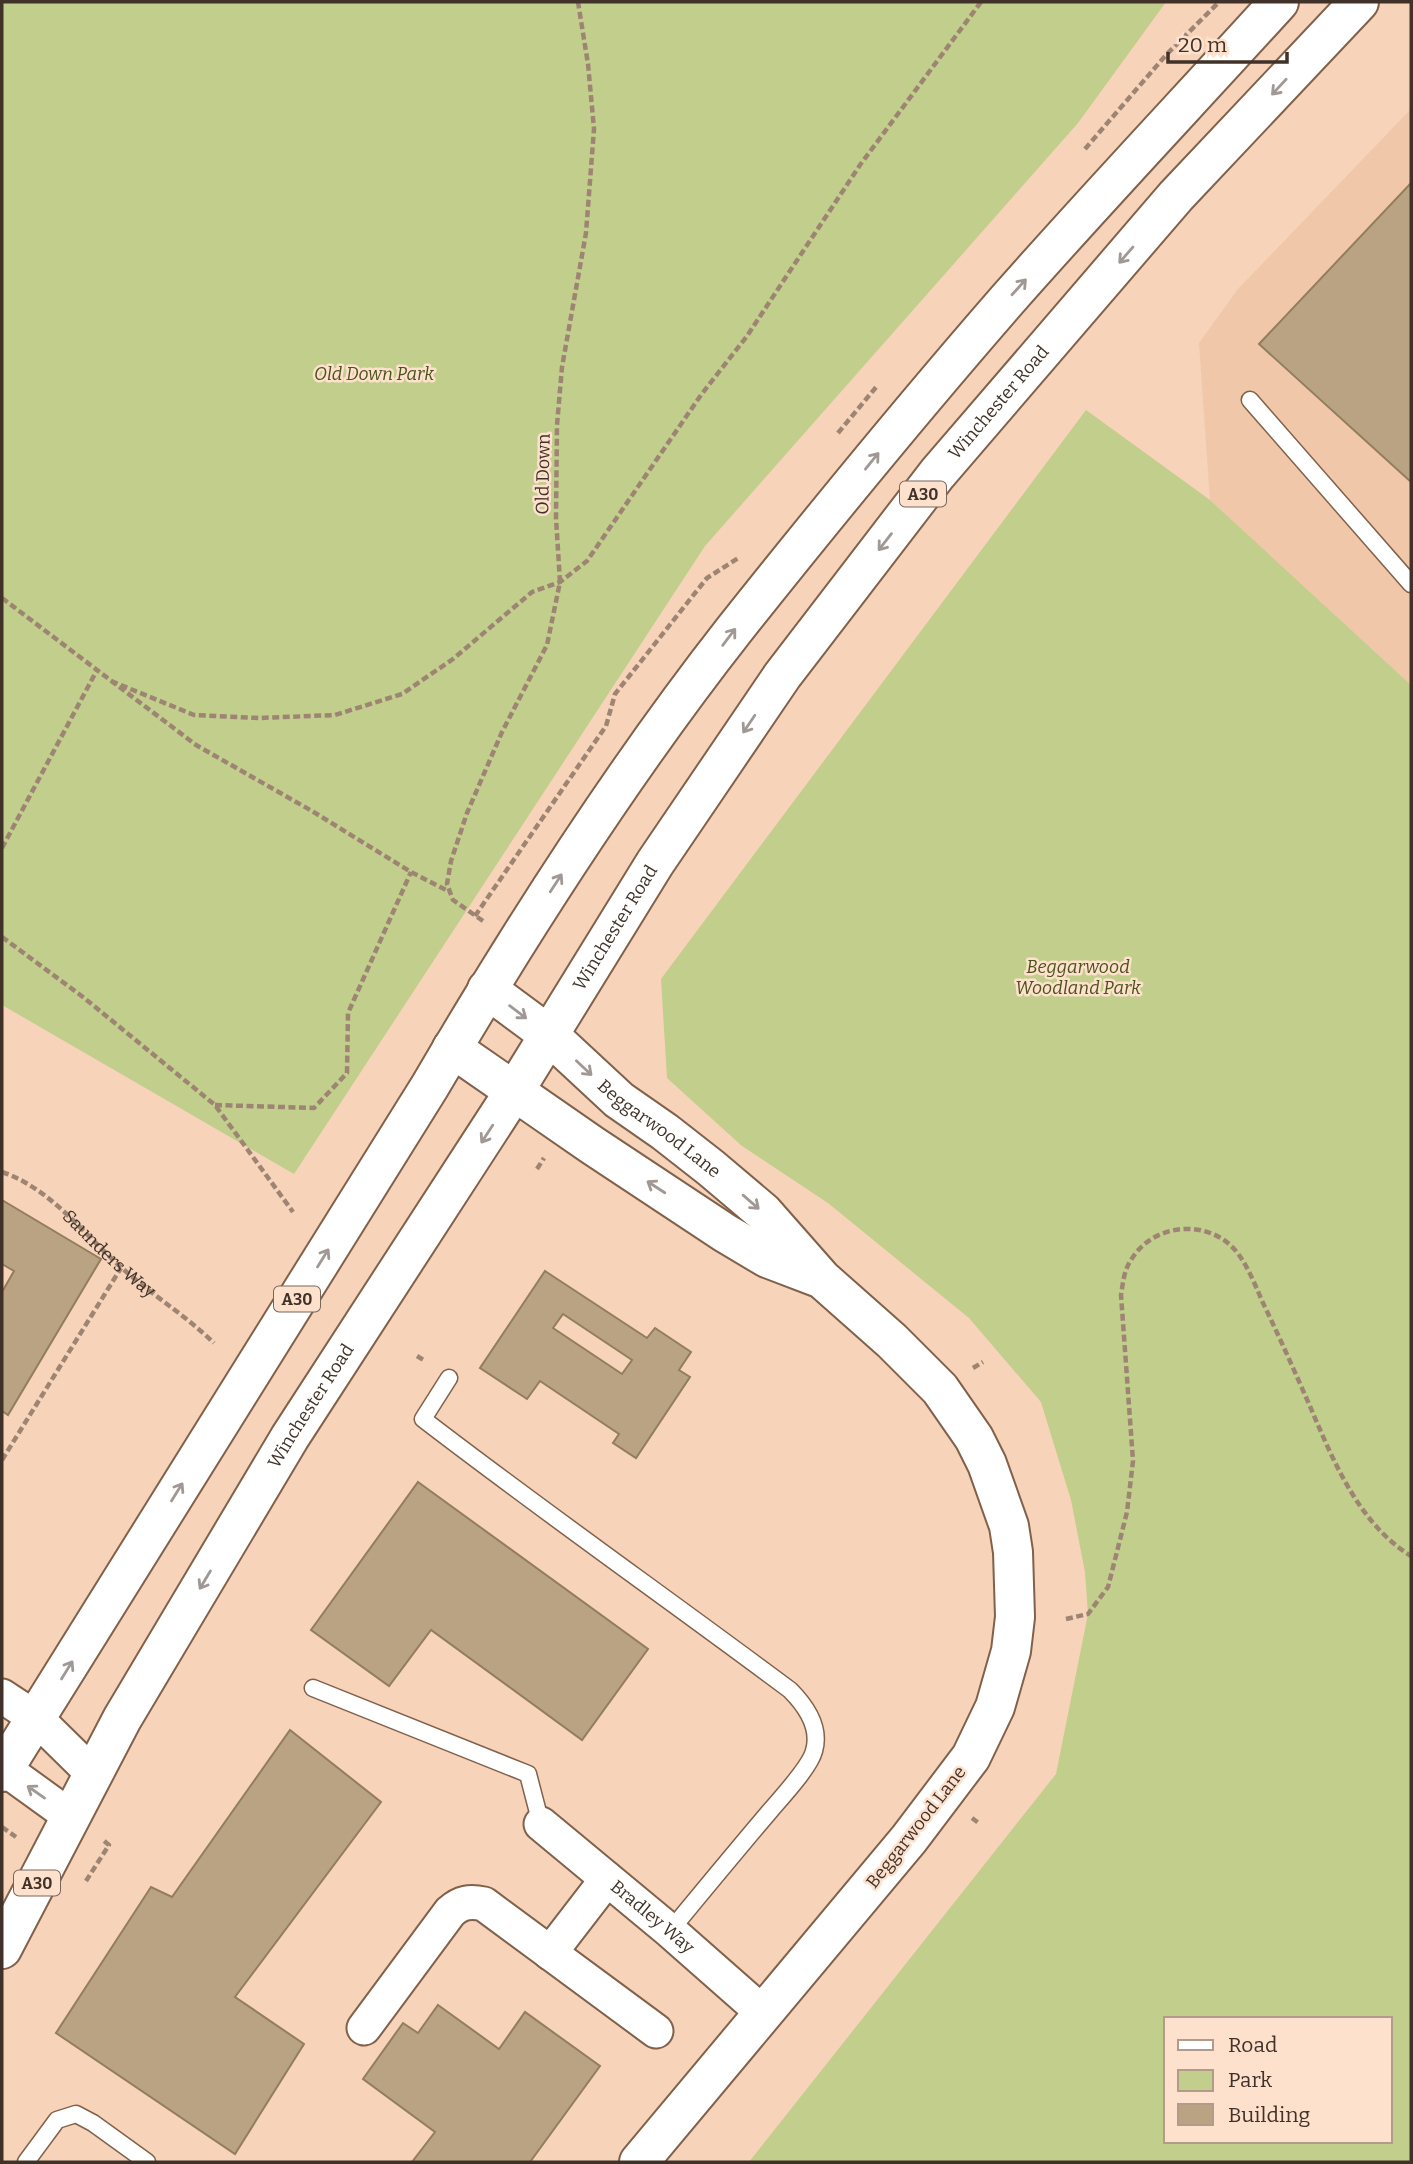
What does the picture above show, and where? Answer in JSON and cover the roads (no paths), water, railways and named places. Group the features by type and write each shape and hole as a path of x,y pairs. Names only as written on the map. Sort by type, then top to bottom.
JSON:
{"main road":[{"name":"A30","path":"2,1769 37,1719 487,989 584,839 671,715 733,632 882,448 1008,299 1279,2"},
{"name":"Winchester Road","path":"2,1949 122,1719 290,1437 515,1090 654,863 782,677 937,474 1176,196 1359,2"},
{"name":"Beggarwood Lane","path":"487,989 549,1035 619,1100 711,1168 763,1212 822,1279 917,1365 940,1390 974,1438 988,1464 1009,1526 1015,1584 1011,1651 995,1707 971,1757 909,1839 639,2162"},
{"name":"Beggarwood Lane","path":"452,1048 726,1233 767,1258 822,1279"}],"street":[{"path":"2,1696 37,1719 93,1773"},
{"path":"2,1769 71,1817"},
{"name":"Bradley Way","path":"541,1824 762,2012"},
{"path":"550,1953 607,1878"},
{"path":"364,2028 450,1912 464,1902 484,1905 656,2031"}],"lane":[{"path":"1250,400 1411,584"},
{"path":"449,1378 424,1419 519,1492 790,1690 805,1705 813,1721 816,1738 814,1753 791,1786 670,1931"},
{"path":"313,1688 528,1773 541,1824"},
{"path":"26,2162 57,2120 76,2114 147,2162"}],"park label":[{"name":"Old Down Park","path":"374,374"},
{"name":"Beggarwood Woodland Park","path":"1078,977"}]}
